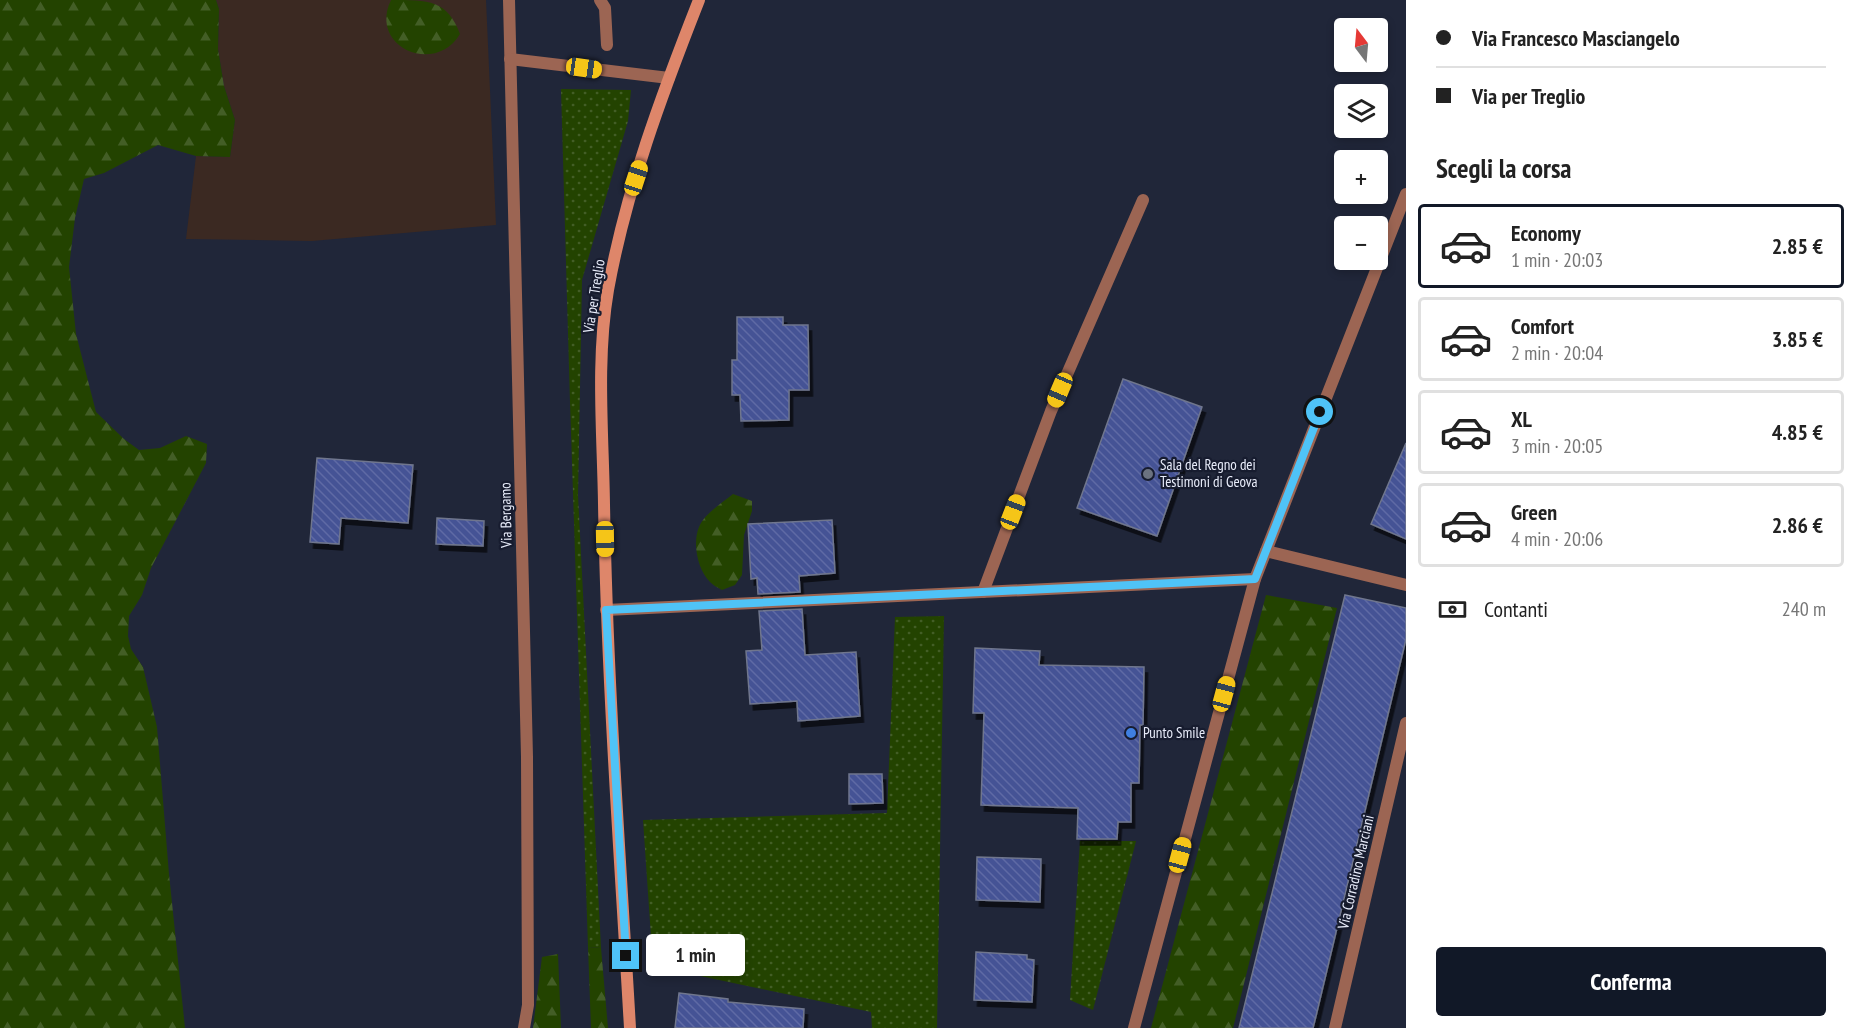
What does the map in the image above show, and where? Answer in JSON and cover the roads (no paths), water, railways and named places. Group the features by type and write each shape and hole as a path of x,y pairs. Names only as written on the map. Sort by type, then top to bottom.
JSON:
{"main road":[{"name":"Via per Treglio","path":"630,1028 606,610 602,350 608,292 623,218 669,78 699,0"}],"street":[{"name":"Via Bergamo","path":"509,0 527,757 528,1005 524,1028"},
{"path":"606,3 606,45"},
{"path":"510,59 669,78"},
{"path":"1134,1028 1255,579 1406,194"},
{"path":"983,592 1051,411 1143,200"},
{"path":"1266,551 1406,585"},
{"path":"606,610 1255,579"},
{"name":"Via Corradino Marciani","path":"1335,1028 1406,723"}],"place":[{"name":"Sala del Regno dei Testimoni di Geova","path":"1148,474"},
{"name":"Punto Smile","path":"1131,733"}]}
